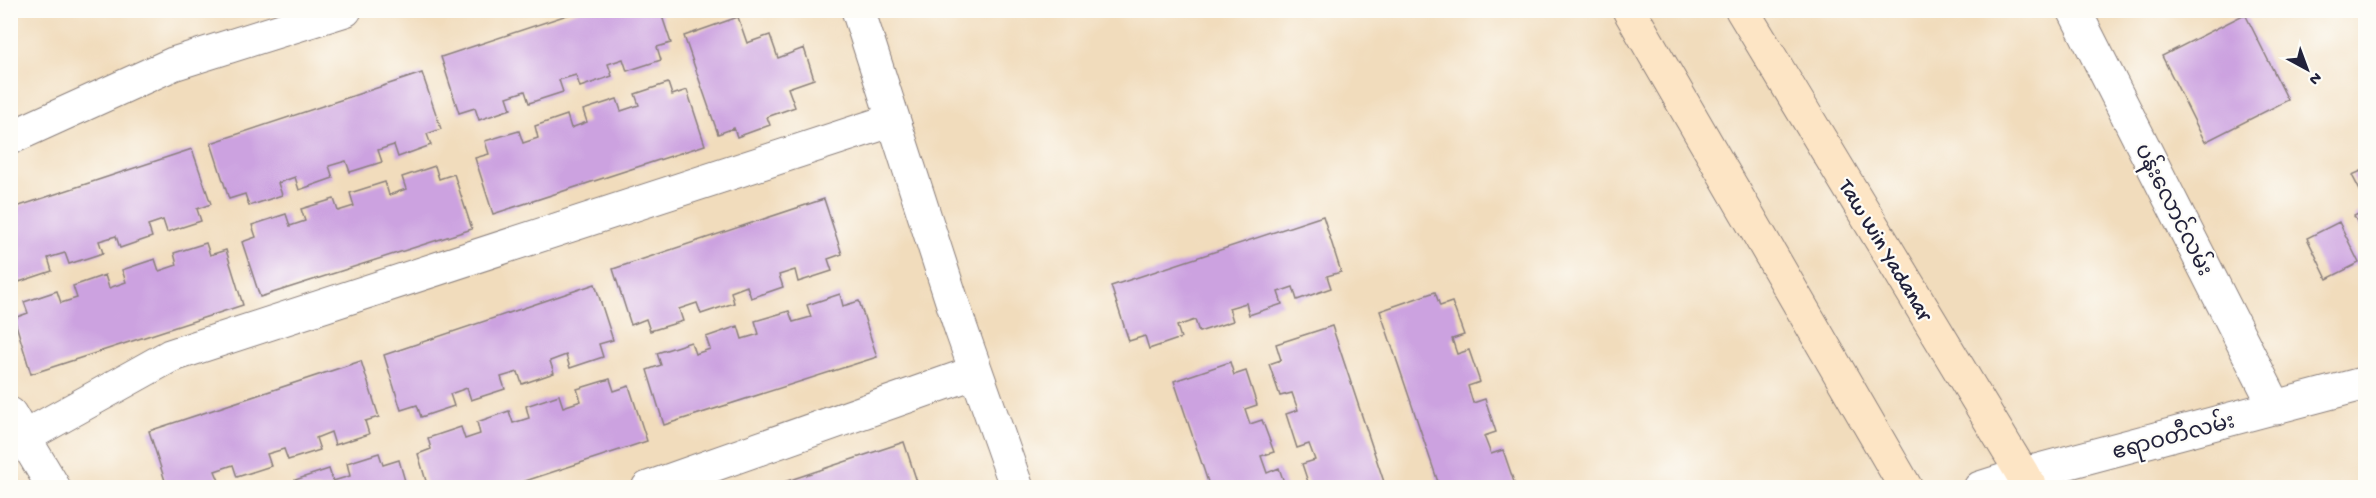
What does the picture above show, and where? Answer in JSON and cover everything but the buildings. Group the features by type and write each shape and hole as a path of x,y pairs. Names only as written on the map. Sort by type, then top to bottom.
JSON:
{"main road":[{"path":"1629,10 1906,488"},
{"name":"Taw Win Yadanar","path":"1742,10 2028,481"}],"street":[{"path":"10,138 173,64 345,10"},
{"path":"858,10 976,372 1017,488"},
{"name":"ပန်းလောင်လမ်း","path":"2074,10 2276,408"},
{"path":"54,488 15,432 170,356 893,120"},
{"path":"648,488 976,372"},
{"name":"ဧရာဝတီလမ်း","path":"1980,488 2028,481 2366,383"}]}
